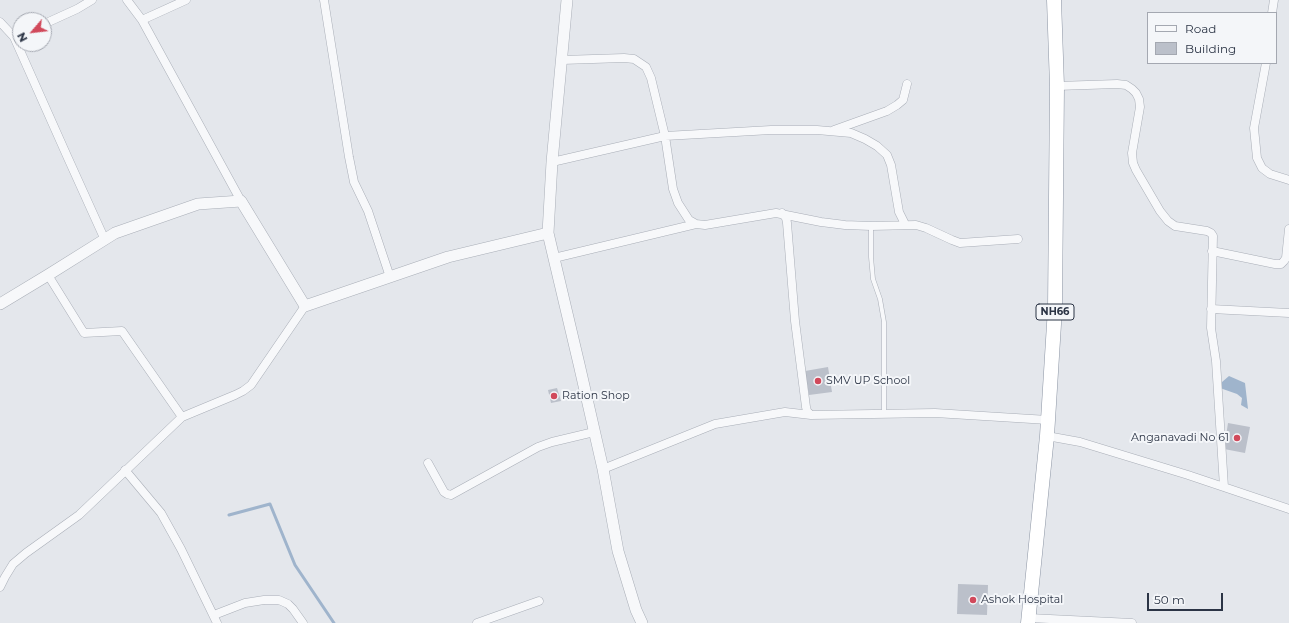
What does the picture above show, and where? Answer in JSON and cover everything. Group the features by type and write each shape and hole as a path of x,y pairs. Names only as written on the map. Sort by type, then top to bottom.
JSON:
{"highway":[{"name":"NH66","path":"1029,621 1047,436 1055,308 1056,86 1054,0"}],"street":[{"path":"52,20 77,9 92,0"},
{"path":"127,0 142,20 241,201 305,306"},
{"path":"142,20 186,0"},
{"path":"324,0 348,157 354,182 368,211 390,277"},
{"path":"567,0 552,162 548,233 603,469 618,551 636,610 642,623"},
{"path":"1272,12 1274,0"},
{"path":"1,25 12,33"},
{"path":"24,52 64,149 106,240"},
{"path":"562,60 624,58 634,59 646,67 651,78 665,136 673,189 678,202 689,220 696,224"},
{"path":"1266,64 1254,128 1257,158 1262,168 1270,174 1289,180"},
{"path":"832,131 887,111 898,105 903,100 907,84"},
{"path":"1056,86 1117,84 1126,85 1136,93 1139,99 1140,108 1132,153 1133,163 1136,170 1160,211 1168,221 1175,226 1211,233 1213,236 1211,328 1216,361 1224,487"},
{"path":"552,162 665,136 771,130 832,131 852,133 878,146 887,155 891,165 899,212 905,224"},
{"path":"0,304 115,234 198,204 241,201"},
{"path":"554,258 696,224 705,225 776,213 782,213 820,222 871,226 905,224 916,225 960,242 1018,239"},
{"path":"782,213 786,218 787,223 795,321 806,407 807,411 811,414"},
{"path":"1212,251 1281,264 1286,258 1289,229"},
{"path":"0,586 13,564 79,515 182,417 235,395 251,385 305,306 448,257 548,233"},
{"path":"48,275 84,333 122,331 182,417"},
{"path":"1212,309 1289,313"},
{"path":"603,469 715,424 785,412 811,414 935,413 1048,420"},
{"path":"428,463 444,492 451,495 538,447 552,442 594,432"},
{"path":"1047,436 1080,442 1289,509"},
{"path":"125,470 160,512 181,549 215,619 245,603 264,600 280,600 288,604 303,623"},
{"path":"477,623 539,600"},
{"path":"1029,621 1132,623"}],"lane":[{"path":"871,226 873,279 880,299 884,322 884,413"}],"water":[{"path":"1229,376 1245,383 1248,409 1241,405 1242,398 1237,394 1220,388 1222,382"}],"building":[{"name":"SMV UP School","path":"828,367 832,392 809,395 805,371"},
{"name":"Ration Shop","path":"557,388 561,401 551,403 548,390"},
{"name":"Anganavadi No 61","path":"1228,423 1250,427 1245,453 1224,449"},
{"name":"Ashok Hospital","path":"958,584 988,585 987,615 957,614"}],"waterway":[{"path":"229,515 270,504 295,565 334,623"}],"place":[{"name":"SMV UP School","path":"818,381"},
{"name":"Ration Shop","path":"554,396"},
{"name":"Anganavadi No 61","path":"1237,438"},
{"name":"Ashok Hospital","path":"973,600"}]}
